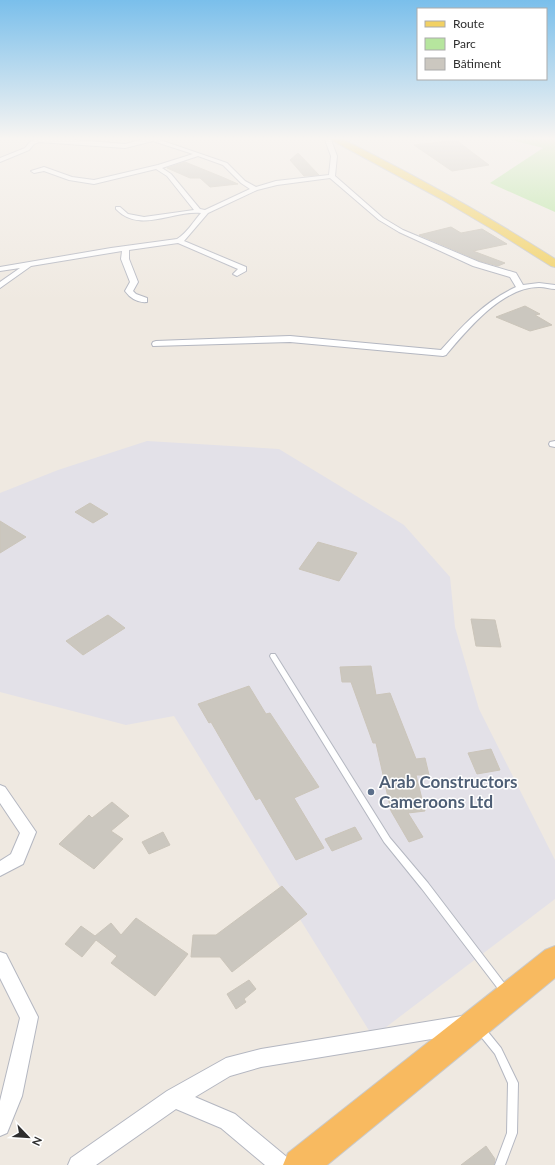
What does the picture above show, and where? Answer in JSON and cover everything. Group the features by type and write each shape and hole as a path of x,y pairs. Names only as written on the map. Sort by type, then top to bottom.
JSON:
{"highway":[{"path":"300,1165 555,960"}],"main road":[{"path":"437,191 555,264"}],"street":[{"path":"182,191 198,211"},
{"path":"0,269 126,248 179,241 185,237 194,224 206,212 250,191"},
{"path":"348,191 371,209 381,219 421,241 476,264 513,275 520,287"},
{"path":"118,208 126,216 144,219 198,211 206,212"},
{"path":"179,241 243,269 237,274"},
{"path":"126,248 125,259 134,282 129,291 133,296 144,300"},
{"path":"0,286 19,271 33,263"},
{"path":"156,344 290,339 443,353 476,316 488,306 520,287 546,284 555,287"},
{"path":"0,791 28,832 17,859 0,869"},
{"path":"0,960 29,1017 12,1096 0,1126"},
{"path":"78,1165 174,1098 226,1068 261,1058 475,1023"},
{"path":"174,1098 228,1121 281,1165"}],"lane":[{"path":"273,656 387,840 425,886 510,997"},
{"path":"475,1023 498,1051 513,1083 512,1133 500,1165"}],"shaded area":[{"name":"Arab Constructors Cameroons Ltd","path":"147,441 279,449 404,525 450,577 455,627 479,709 555,860 555,899 373,1037 174,716 126,725 0,692 0,493 58,470"}],"green space":[{"path":"509,191 555,191 555,212"}],"building":[{"path":"451,227 461,233 482,229 507,244 473,251 505,263 498,266 480,261 419,235"},
{"path":"525,306 540,314 535,315 552,325 530,331 496,317"},
{"path":"90,503 108,514 93,523 75,512"},
{"path":"0,521 26,537 0,553"},
{"path":"318,542 357,553 339,581 299,569"},
{"path":"108,615 125,628 83,655 66,641"},
{"path":"471,619 495,620 501,647 476,646"},
{"path":"371,666 376,695 390,693 416,759 425,758 429,775 416,775 425,811 408,813 423,837 409,842 391,811 376,743 373,743 351,682 342,682 340,667"},
{"path":"249,686 266,714 270,713 319,787 294,798 324,848 296,860 260,798 256,800 211,722 209,723 198,704"},
{"path":"491,749 500,770 477,774 468,753"},
{"path":"112,802 129,816 111,831 123,839 94,869 59,844 89,815 92,818"},
{"path":"355,827 362,839 332,851 325,839"},
{"path":"163,832 170,845 149,854 142,842"},
{"path":"282,886 307,914 232,972 220,957 191,957 193,935 216,935"},
{"path":"136,918 188,954 155,996 111,963 117,956 96,940 82,957 65,944 81,926 95,936 111,923 121,935"},
{"path":"249,980 256,989 244,999 246,1002 236,1009 227,994"},
{"path":"486,1146 495,1159 494,1165 461,1165"}],"place":[{"name":"Arab Constructors Cameroons Ltd","path":"371,792"}]}
